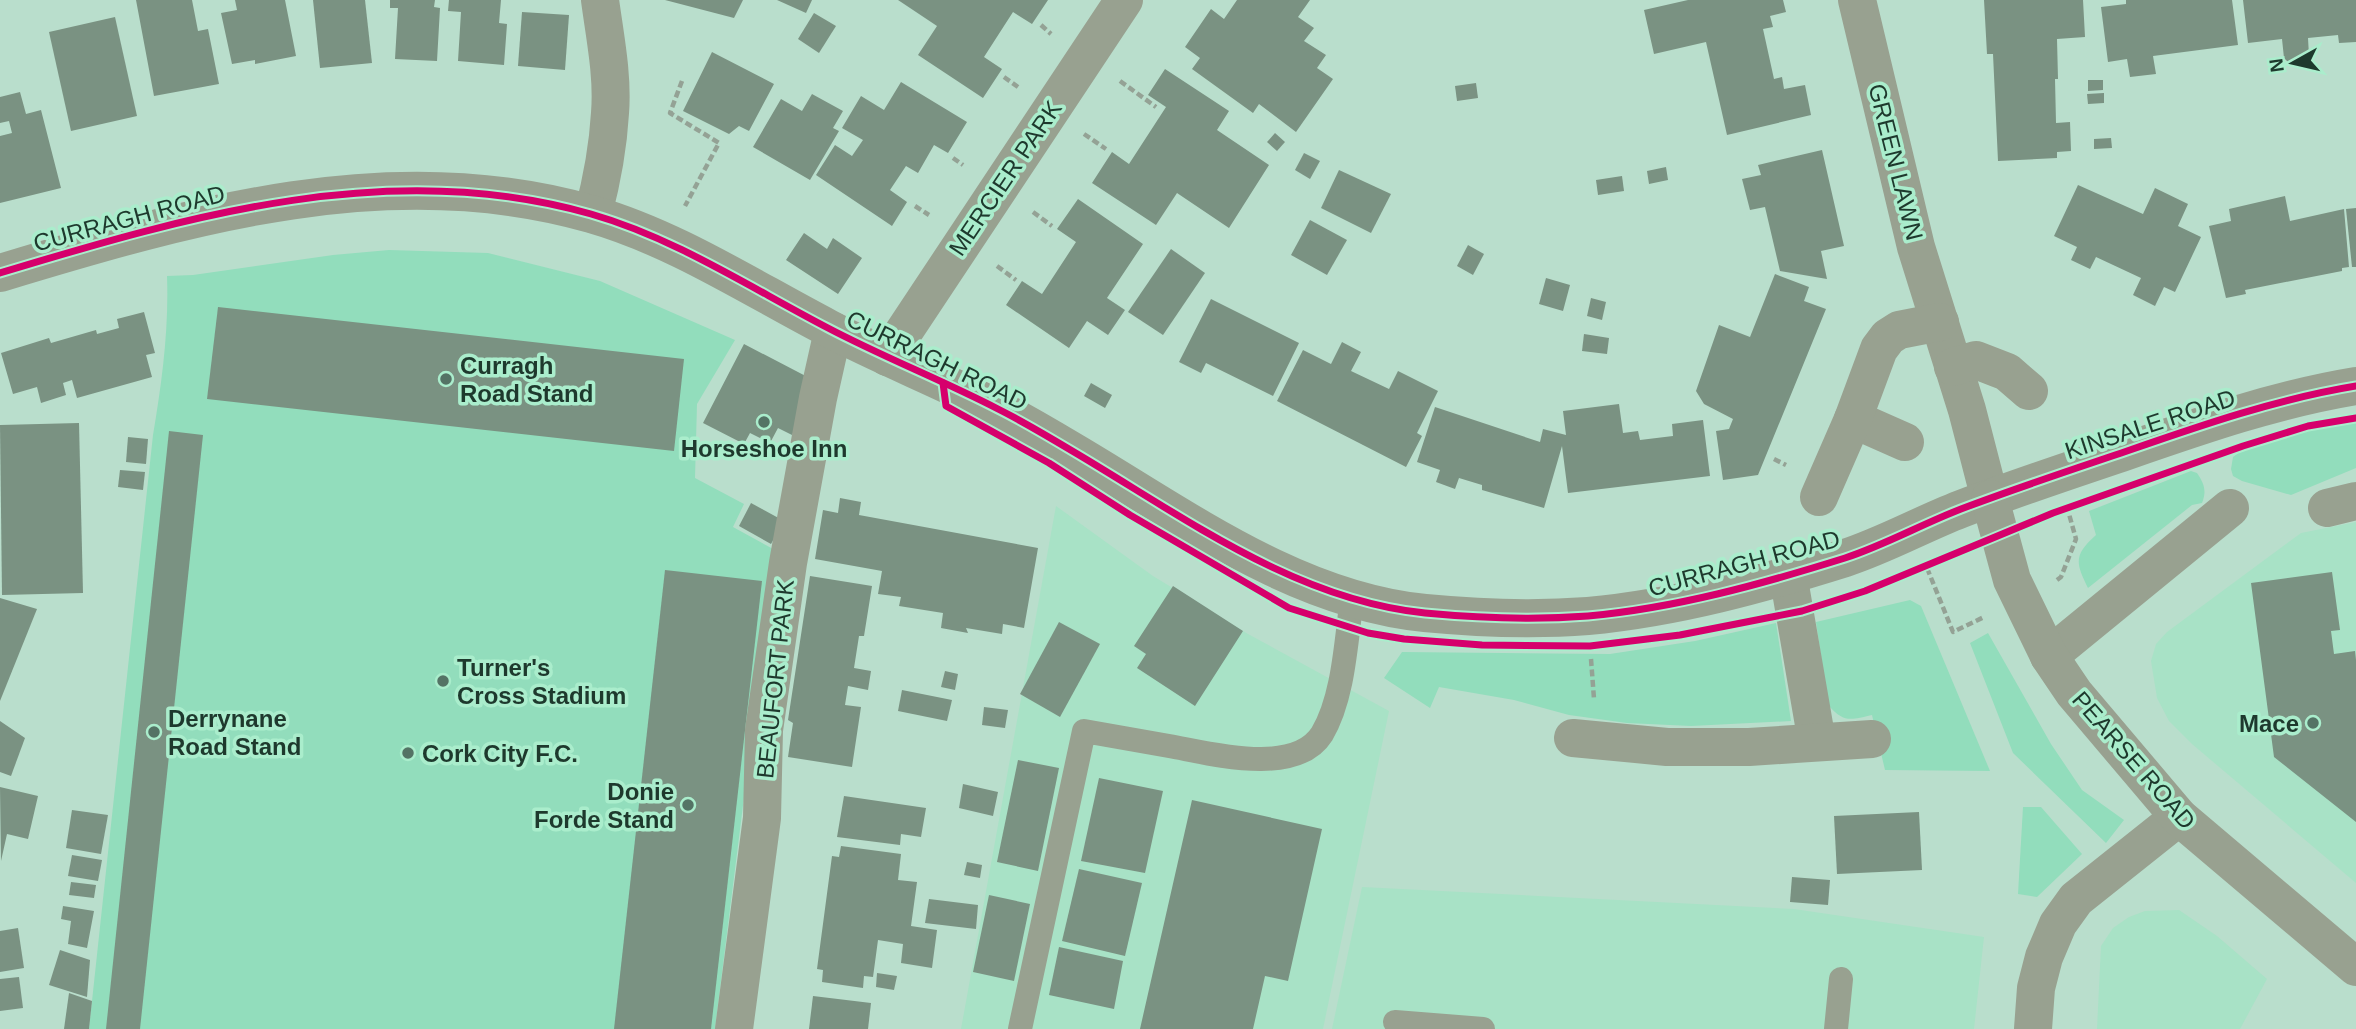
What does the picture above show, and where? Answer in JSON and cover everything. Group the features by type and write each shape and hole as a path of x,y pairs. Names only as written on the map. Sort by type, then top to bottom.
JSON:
{"street":[{"path":"593,214 606,164 611,110 600,0"},
{"name":"MERCIER PARK","path":"887,357 1124,0"},
{"name":"GREEN LAWN","path":"1857,0 1916,247 1953,367 1975,505"},
{"name":"CURRAGH ROAD","path":"0,273 130,235 243,208 318,196 441,189 503,194 593,214 655,238 833,331 997,408 1257,559 1295,578 1352,598 1423,613 1518,617 1584,616 1707,597 1860,552 1975,505"},
{"path":"1819,497 1853,419 1879,349 1888,337 1899,330 1940,322"},
{"name":"BEAUFORT PARK","path":"734,1029 762,818 764,730 778,628 815,412 833,331"},
{"path":"1953,367 1976,360 2007,372 2029,391"},
{"name":"KINSALE ROAD","path":"1975,505 2197,426 2356,386"},
{"path":"1853,419 1905,442"},
{"name":"PEARSE ROAD","path":"1975,505 2049,656 2074,693 2179,817 2356,967"},
{"path":"2049,656 2230,508"},
{"name":"CURRAGH ROAD","path":"1788,574 1817,743"},
{"path":"1573,738 1667,747 1749,747 1872,739"},
{"path":"2033,1029 2036,988 2044,957 2058,923 2076,899 2179,817"}],"lane":[{"path":"1020,1029 1084,731 1245,760 1281,758 1305,750 1320,736 1335,705 1352,598"},
{"path":"1836,1029 1840,979"},
{"path":"1395,1022 1479,1029"}],"path":[{"path":"1116,78 1156,107"},
{"path":"681,213 719,143 670,113 682,81"},
{"path":"2060,511 2080,504"},
{"path":"1913,570 1935,561"}],"shaded area":[{"name":"Turner's Cross Stadium","path":"389,250 488,253 600,281 735,340 697,404 695,478 744,504 733,527 775,550 715,1029 89,1029 153,435 164,356 167,276"},
{"path":"2356,420 2356,468 2291,495 2233,476 2233,457 2258,443"},
{"path":"2191,471 2197,473 2203,484 2202,503 2192,505 2088,588 2079,559 2084,548 2096,535 2089,511"},
{"path":"1056,506 1153,576 1248,634 1389,711 1323,1029 961,1029"},
{"path":"2356,522 2356,883 2192,744 2169,721 2157,698 2151,661 2156,644 2167,632 2301,533"},
{"path":"1910,600 1921,606 1990,771 1885,770 1872,715 1848,719 1828,705 1816,622"},
{"path":"1776,623 1791,721 1691,726 1627,723 1569,715 1514,700 1439,687 1430,708 1384,678 1402,652 1610,654 1695,641"},
{"path":"1988,633 2051,744 2082,790 2124,820 2106,843 2013,753 1970,643"},
{"path":"2023,807 2041,807 2082,854 2037,897 2018,894"},
{"path":"1362,887 1794,909 1984,937 1974,1029 1332,1029"},
{"path":"2179,910 2217,936 2267,979 2240,1029 2097,1029 2101,946 2113,928 2129,917 2145,911"}],"building":[{"path":"136,0 192,0 198,31 208,29 219,84 154,96"},
{"path":"235,0 285,0 296,56 255,64 255,60 232,64 221,13 237,10"},
{"path":"313,0 365,0 372,63 320,68"},
{"path":"390,0 435,0 434,7 440,8 437,61 395,59 398,8 390,8"},
{"path":"449,0 501,0 499,23 507,24 504,65 458,61 461,12 448,11"},
{"path":"665,0 743,0 734,18"},
{"path":"777,0 812,0 806,13"},
{"path":"898,0 1048,0 1032,24 1013,12 984,57 1002,69 983,98 918,55 937,26"},
{"path":"1237,0 1310,0 1298,17 1314,28 1304,41 1326,55 1317,68 1333,79 1296,132 1259,104 1253,113 1192,69 1200,58 1185,47 1211,9 1224,19"},
{"path":"1688,0 1783,0 1786,12 1770,16 1773,27 1763,29 1774,79 1782,77 1784,89 1805,85 1811,115 1727,135 1706,42 1654,54 1644,10"},
{"path":"1984,0 2083,0 2085,37 2057,39 2056,123 2070,122 2071,151 2057,152 2057,158 1998,161 1993,54 1987,54"},
{"path":"2126,0 2232,0 2238,45 2153,56 2156,74 2130,77 2127,59 2108,62 2101,7 2126,4"},
{"path":"2243,0 2356,0 2356,42 2339,43 2338,35 2308,38 2309,56 2302,64 2290,64 2284,58 2282,39 2248,43"},
{"path":"522,12 569,15 565,70 518,66"},
{"path":"814,13 836,26 819,53 798,39"},
{"path":"115,17 137,116 71,131 49,32"},
{"path":"712,52 774,84 749,131 739,126 729,134 683,111"},
{"path":"1165,69 1229,111 1217,130 1269,165 1229,228 1177,193 1156,225 1092,183 1112,152 1129,164 1166,107 1148,95"},
{"path":"2088,80 2103,80 2103,90 2088,91"},
{"path":"901,82 967,122 948,153 934,145 918,173 906,166 890,190 907,202 892,226 816,175 835,145 852,156 863,140 842,128 861,96 884,110"},
{"path":"1476,83 1478,98 1457,101 1455,86"},
{"path":"20,92 26,114 41,110 61,188 0,203 0,136 12,133 9,121 0,123 0,97"},
{"path":"2104,93 2104,103 2088,104 2087,94"},
{"path":"812,94 843,111 833,128 839,131 810,180 753,147 781,99 802,111"},
{"path":"1275,133 1285,142 1277,151 1267,142"},
{"path":"2111,138 2112,148 2094,149 2094,139"},
{"path":"1822,150 1844,246 1821,251 1827,279 1780,271 1765,207 1750,210 1742,179 1761,175 1758,165"},
{"path":"1304,153 1320,161 1310,179 1295,170"},
{"path":"1666,167 1668,180 1649,184 1647,171"},
{"path":"1339,170 1391,194 1371,233 1321,208"},
{"path":"1622,176 1624,191 1598,195 1596,180"},
{"path":"2078,185 2143,214 2155,188 2188,204 2178,226 2201,237 2175,292 2164,287 2155,306 2133,295 2141,278 2096,257 2090,269 2071,260 2077,247 2054,236"},
{"path":"2285,196 2290,221 2344,209 2349,267 2342,268 2342,271 2245,290 2246,294 2226,298 2209,226 2231,221 2229,209"},
{"path":"1078,199 1143,244 1107,298 1125,310 1108,335 1087,321 1069,348 1006,305 1022,281 1042,294 1076,242 1057,229"},
{"path":"2356,208 2356,267 2352,267 2346,209"},
{"path":"1310,220 1347,240 1327,275 1291,255"},
{"path":"804,233 827,249 833,238 862,258 838,294 786,260"},
{"path":"1468,245 1484,254 1473,275 1457,266"},
{"path":"1171,249 1205,273 1163,335 1128,312"},
{"path":"1775,274 1809,287 1804,301 1826,309 1758,475 1723,480 1716,431 1729,429 1733,419 1704,404 1696,391 1719,325 1750,337"},
{"path":"1546,278 1570,285 1563,311 1539,304"},
{"path":"1591,298 1606,302 1602,320 1587,316"},
{"path":"1211,299 1299,343 1273,396 1206,363 1201,373 1179,362"},
{"name":"Curragh Road Stand","path":"218,307 684,359 674,451 207,399"},
{"path":"144,312 155,353 146,355 152,377 77,398 72,380 63,383 66,395 41,403 37,387 13,394 1,353 49,338 51,343 96,330 97,334 119,328 117,319"},
{"path":"1584,334 1609,338 1607,354 1582,351"},
{"path":"1342,342 1361,352 1351,371 1389,389 1398,371 1438,391 1417,433 1422,436 1406,467 1277,401 1303,350 1331,364"},
{"path":"744,344 819,383 792,435 778,428 770,443 750,433 744,444 703,423"},
{"path":"1091,383 1112,395 1105,408 1084,396"},
{"path":"1619,404 1623,433 1638,431 1640,440 1673,436 1672,424 1703,420 1710,476 1568,493 1562,446 1544,508 1482,490 1482,485 1459,478 1455,489 1436,482 1440,470 1417,462 1435,407 1540,442 1543,429 1566,435 1563,411"},
{"path":"79,423 83,593 2,595 0,425"},
{"name":"Derrynane Road Stand","path":"169,431 203,435 140,1029 106,1029"},
{"path":"128,437 148,439 146,464 126,462"},
{"path":"120,470 145,472 143,490 118,487"},
{"path":"840,498 861,502 859,515 1038,548 1024,628 1003,624 1002,634 966,628 968,633 941,628 943,613 899,606 901,597 878,594 882,571 815,559 823,510 838,513"},
{"path":"751,503 784,521 771,544 739,526"},
{"name":"Donie Forde Stand","path":"665,570 762,581 711,1029 614,1029"},
{"path":"2332,572 2340,630 2331,631 2334,654 2355,651 2356,660 2356,822 2274,757 2251,583"},
{"path":"810,576 872,586 864,636 859,636 854,668 871,671 868,690 848,686 845,705 861,707 852,767 788,757 793,723 788,720"},
{"path":"1173,586 1243,631 1195,706 1137,668 1146,654 1134,646"},
{"path":"0,598 37,609 0,701"},
{"path":"1059,622 1100,644 1060,717 1020,694"},
{"path":"945,671 958,674 955,690 941,687"},
{"path":"902,690 952,700 947,721 898,711"},
{"path":"984,707 1008,710 1005,728 982,725"},
{"path":"0,721 25,738 11,776 0,772"},
{"path":"1018,760 1059,768 1038,871 997,862"},
{"path":"1099,778 1163,791 1145,873 1081,861"},
{"path":"963,784 998,792 993,816 959,808"},
{"path":"0,787 38,796 28,839 7,834 1,861"},
{"path":"844,796 926,808 921,837 901,834 900,845 837,837"},
{"path":"1192,800 1322,829 1288,981 1265,976 1253,1029 1140,1029"},
{"path":"72,810 108,815 101,854 66,848"},
{"path":"1919,812 1922,870 1837,874 1834,816"},
{"path":"841,846 901,854 898,880 917,882 911,926 937,930 932,968 901,963 903,944 878,940 873,977 864,976 863,988 822,982 823,970 817,969 832,856 839,857"},
{"path":"72,855 102,860 98,881 68,876"},
{"path":"967,862 982,865 980,878 964,875"},
{"path":"1079,869 1142,883 1125,956 1062,941"},
{"path":"1792,877 1830,880 1828,905 1790,902"},
{"path":"71,882 96,885 94,898 69,895"},
{"path":"989,895 1030,904 1014,981 973,972"},
{"path":"929,899 978,905 976,929 925,923"},
{"path":"63,906 94,911 87,948 68,944 71,921 61,919"},
{"path":"18,928 24,968 0,972 0,931"},
{"path":"1059,947 1123,961 1114,1009 1049,995"},
{"path":"60,950 90,960 87,997 49,985"},
{"path":"877,973 897,976 894,990 876,987"},
{"path":"19,977 23,1008 0,1011 0,979"},
{"path":"69,993 92,1001 89,1029 64,1029"},
{"path":"813,996 871,1003 868,1029 809,1029"}],"cycle path":[{"path":"0,273 145,231 218,214 292,200 367,192 442,191 516,198 591,214 653,236 683,250 849,339 1008,414 1199,528 1286,573 1331,592 1377,605 1425,613 1486,617 1588,616 1654,607 1750,586 1860,553 1982,501 2183,432 2269,405 2356,386"},
{"path":"943,383 946,406 1049,463 1130,515 1289,608 1368,633 1404,639 1482,645 1590,646 1680,635 1802,611 1865,591 2053,513 2243,446 2308,426 2356,418"}],"place":[{"name":"Curragh Road Stand","path":"446,379"},
{"name":"Horseshoe Inn","path":"764,422"},
{"name":"Turner's Cross Stadium","path":"443,681"},
{"name":"Mace","path":"2313,723"},
{"name":"Derrynane Road Stand","path":"154,732"},
{"name":"Cork City F.C.","path":"408,753"},
{"name":"Donie Forde Stand","path":"688,805"}]}
